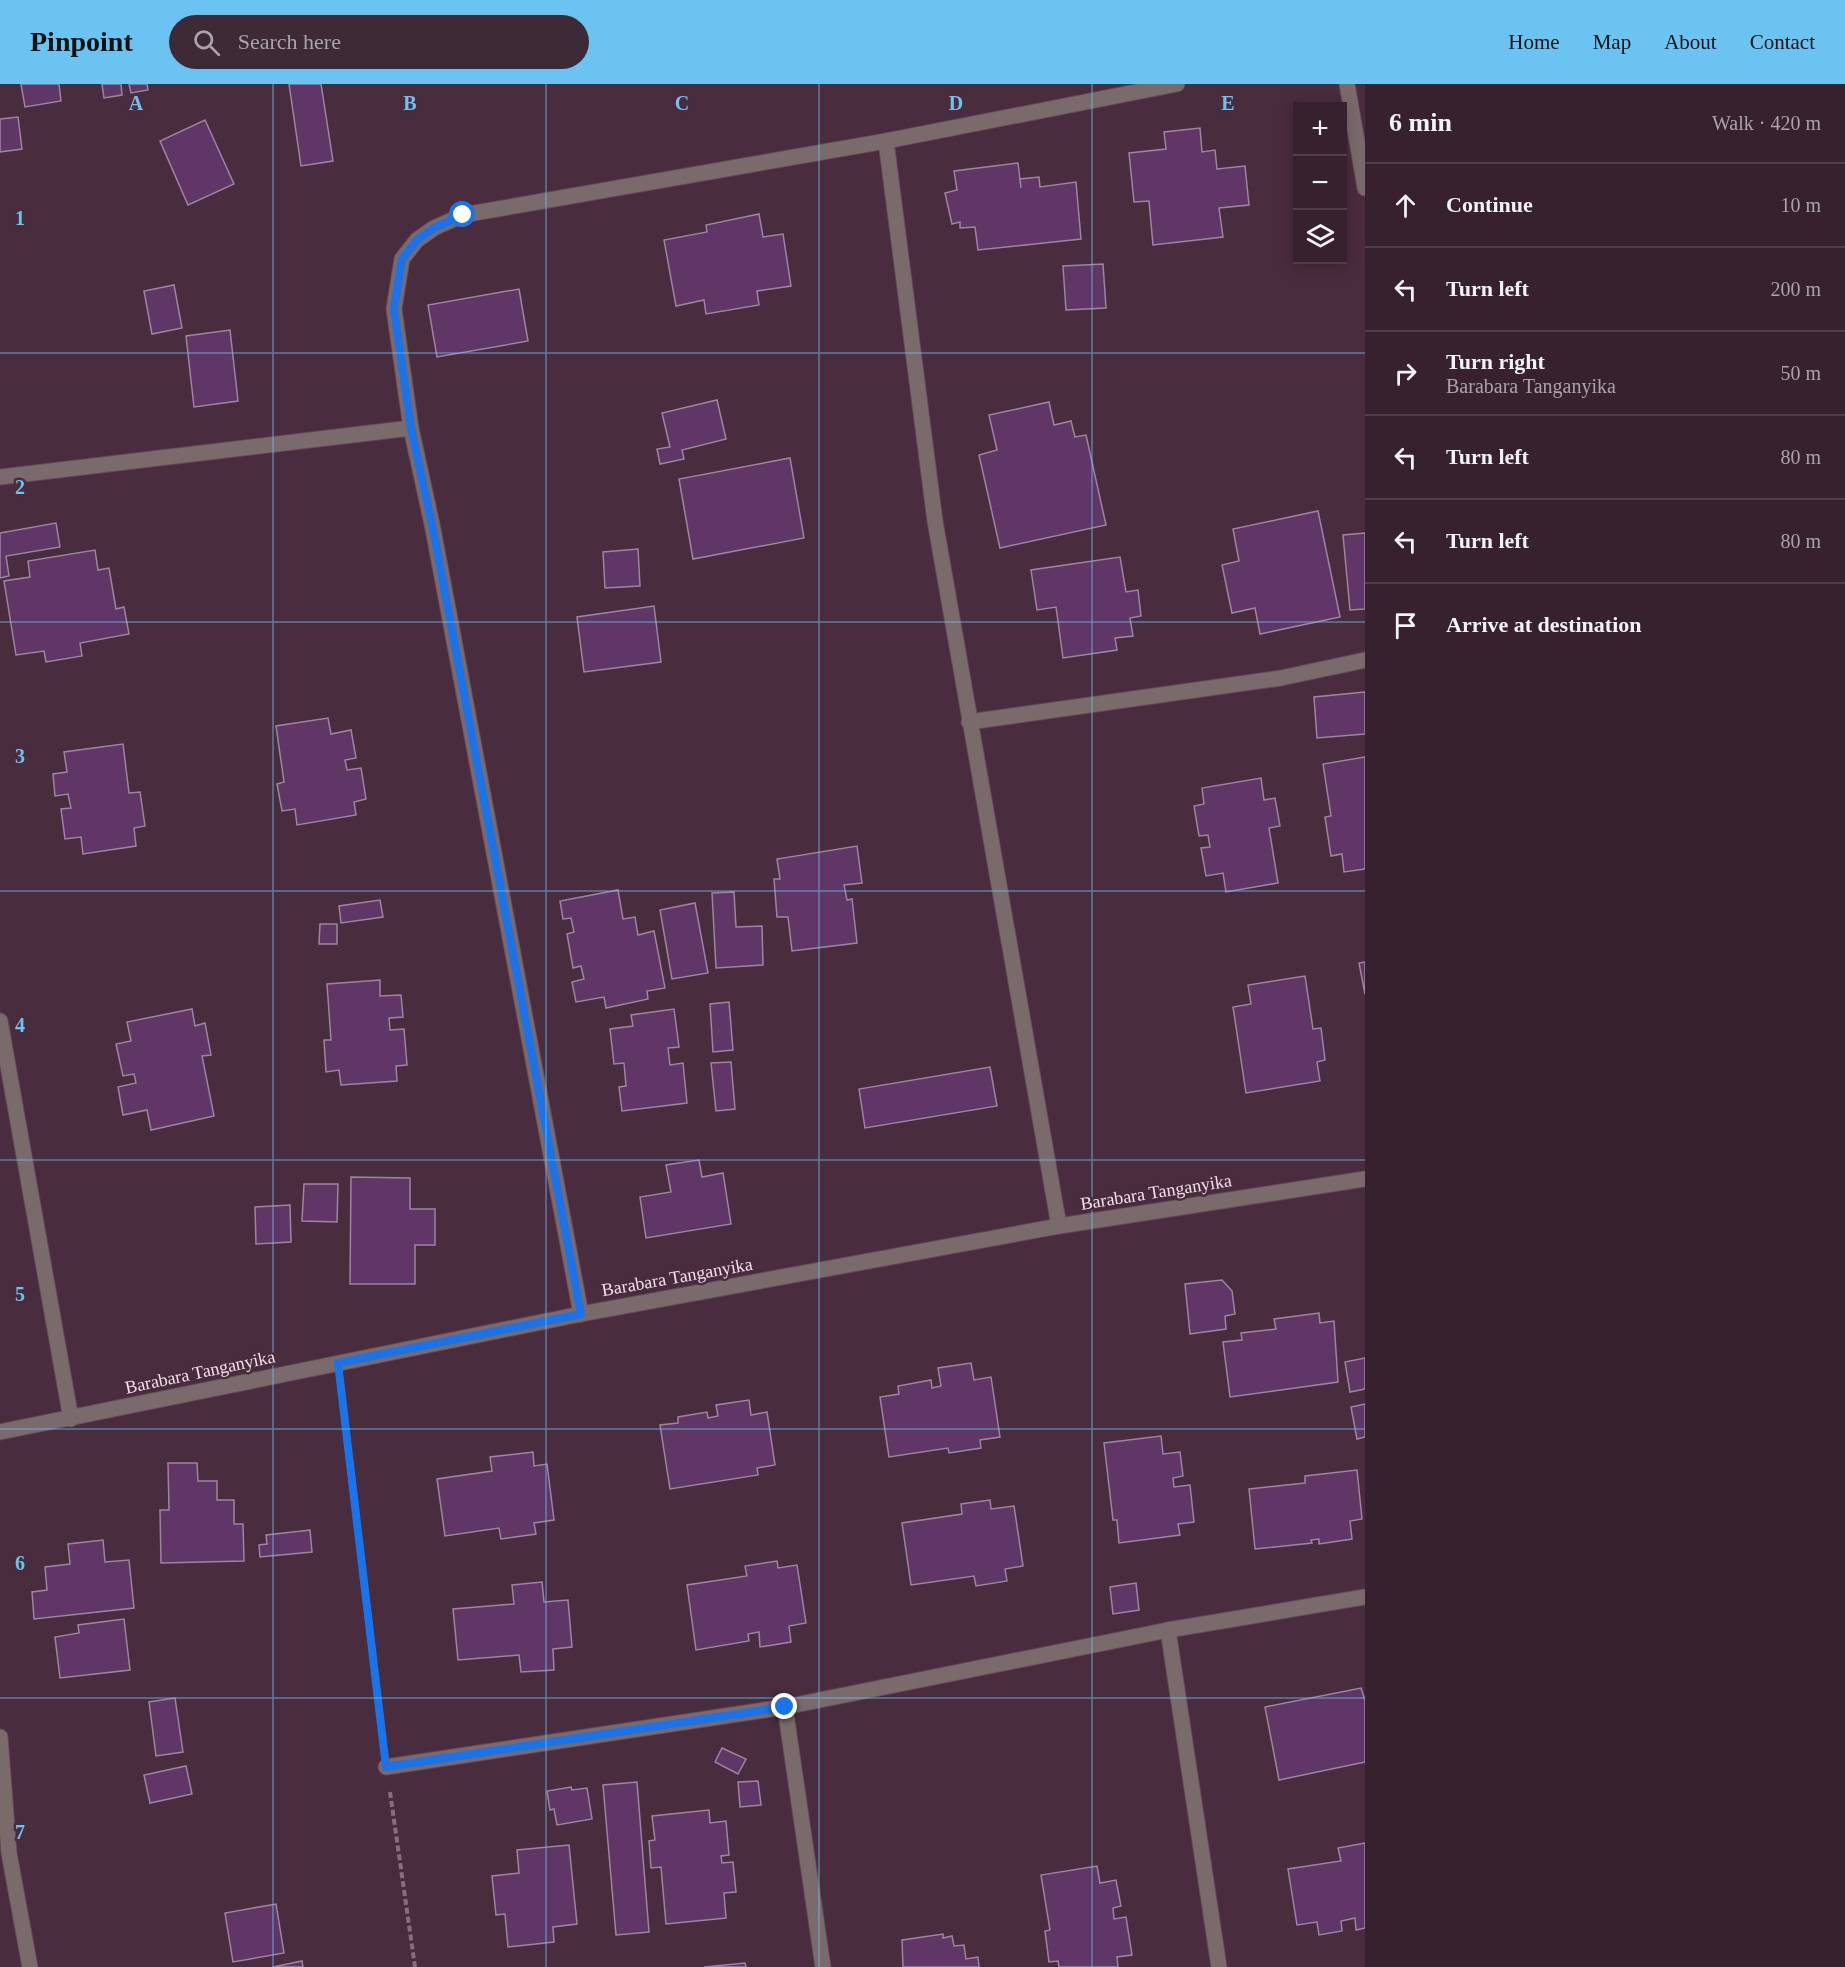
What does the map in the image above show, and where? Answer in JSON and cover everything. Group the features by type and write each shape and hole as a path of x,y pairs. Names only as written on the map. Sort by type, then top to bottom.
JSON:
{"street":[{"path":"581,1314 433,529 411,428 394,309 402,259 417,240 434,228 463,215 886,141 1177,84"},
{"path":"1347,84 1365,188"},
{"path":"886,141 935,521 1059,1226"},
{"path":"0,477 411,428"},
{"path":"969,722 1281,678 1365,660"},
{"path":"0,1021 71,1419"},
{"name":"Barabara Tanganyika","path":"0,1432 581,1314 1059,1226 1365,1179"},
{"path":"386,1767 785,1707 1168,1630 1365,1597"},
{"path":"1168,1630 1219,1967"},
{"path":"785,1707 823,1967"},
{"path":"0,1737 4,1853 30,1967"}],"path":[{"path":"338,1363 386,1767 415,1967"}],"building":[{"path":"21,84 59,84 61,101 25,107"},
{"path":"102,84 121,84 122,95 104,98"},
{"path":"129,84 147,84 148,90 131,93"},
{"path":"289,84 321,84 333,161 301,166"},
{"path":"18,117 22,149 0,152 0,119"},
{"path":"205,120 234,184 188,205 160,141"},
{"path":"1200,128 1202,152 1215,150 1217,169 1245,166 1249,205 1219,208 1223,237 1153,245 1149,201 1134,202 1129,153 1166,149 1164,132"},
{"path":"1018,163 1021,188 1020,179 1039,177 1040,187 1076,182 1081,239 978,250 975,227 960,228 960,222 952,224 945,193 957,190 954,171"},
{"path":"759,214 763,237 783,234 791,286 757,291 759,305 706,314 704,300 676,306 664,240 707,232 706,225"},
{"path":"1103,264 1106,308 1066,310 1063,266"},
{"path":"174,285 182,328 152,334 144,291"},
{"path":"519,289 528,341 437,357 428,305"},
{"path":"230,330 238,401 194,407 186,336"},
{"path":"717,400 726,439 682,450 684,459 660,464 657,449 670,447 662,413"},
{"path":"1049,402 1054,425 1071,421 1075,437 1086,435 1106,525 1000,548 979,455 997,450 989,415"},
{"path":"790,458 804,538 693,559 679,479"},
{"path":"1318,511 1340,617 1260,634 1255,608 1232,613 1222,565 1239,561 1233,529"},
{"path":"56,523 60,547 6,556 9,576 0,578 0,533"},
{"path":"1365,533 1365,609 1350,610 1343,535"},
{"path":"638,549 640,586 605,588 603,552"},
{"path":"95,550 98,570 109,568 116,609 124,607 129,634 80,643 82,656 46,662 44,651 16,655 4,581 30,577 28,561"},
{"path":"1120,557 1126,592 1138,590 1141,616 1130,618 1133,636 1115,638 1117,650 1063,658 1056,607 1037,610 1031,570"},
{"path":"654,606 661,662 584,672 577,617"},
{"path":"1365,692 1365,734 1317,738 1314,697"},
{"path":"328,718 331,734 351,730 356,758 345,760 347,770 361,768 366,799 354,802 356,815 297,825 295,809 282,811 277,784 284,782 276,726"},
{"path":"123,744 129,793 140,792 145,826 134,828 136,846 83,854 81,837 65,839 61,809 71,808 68,794 55,796 53,774 67,772 64,752"},
{"path":"1365,757 1365,869 1344,872 1342,854 1331,856 1325,817 1331,816 1323,764"},
{"path":"1261,778 1264,800 1275,798 1280,826 1269,828 1278,883 1226,892 1223,873 1206,876 1201,848 1210,847 1208,835 1199,836 1194,806 1204,804 1202,788"},
{"path":"857,846 862,883 844,885 847,900 852,899 857,943 792,951 788,917 777,917 774,879 780,879 777,859"},
{"path":"618,890 623,919 635,917 638,935 654,931 665,988 647,991 648,999 606,1008 604,997 576,1002 572,982 584,979 581,966 573,968 567,934 574,932 571,918 563,919 560,901"},
{"path":"734,892 736,927 762,926 763,965 716,968 712,893"},
{"path":"380,900 383,917 341,923 339,906"},
{"path":"695,903 708,973 672,979 660,910"},
{"path":"320,924 337,924 337,944 319,944"},
{"path":"1365,962 1365,994 1359,963"},
{"path":"1305,976 1313,1029 1321,1028 1325,1060 1317,1062 1320,1081 1246,1093 1233,1007 1251,1004 1248,985"},
{"path":"380,980 380,996 401,995 403,1017 389,1018 390,1030 404,1029 407,1065 396,1066 397,1081 341,1085 339,1070 326,1072 324,1040 331,1040 327,984"},
{"path":"729,1002 733,1050 713,1052 710,1004"},
{"path":"192,1009 195,1026 205,1023 211,1055 202,1056 214,1116 151,1130 147,1110 123,1115 118,1087 136,1083 134,1074 123,1076 116,1044 131,1041 127,1022"},
{"path":"674,1009 679,1047 668,1048 670,1065 683,1063 687,1103 622,1111 619,1087 626,1086 624,1063 614,1064 610,1029 633,1026 631,1015"},
{"path":"731,1062 735,1109 716,1111 711,1063"},
{"path":"990,1067 997,1106 865,1128 859,1089"},
{"path":"699,1160 702,1177 723,1173 731,1224 646,1238 640,1197 671,1192 666,1165"},
{"path":"351,1177 410,1178 410,1209 435,1209 435,1245 415,1245 415,1284 350,1284"},
{"path":"304,1184 338,1184 337,1222 302,1221"},
{"path":"290,1205 291,1242 256,1244 255,1207"},
{"path":"1222,1280 1232,1291 1235,1314 1225,1316 1226,1329 1190,1334 1185,1284"},
{"path":"1319,1313 1320,1323 1334,1321 1338,1382 1230,1397 1223,1342 1242,1340 1241,1333 1276,1329 1274,1319"},
{"path":"1365,1358 1365,1389 1350,1392 1345,1362"},
{"path":"971,1363 974,1380 991,1377 1000,1437 980,1440 981,1448 949,1453 948,1448 889,1457 880,1397 899,1394 898,1386 931,1380 932,1388 941,1386 938,1368"},
{"path":"749,1400 751,1415 767,1412 775,1465 757,1468 758,1475 670,1489 660,1425 678,1423 678,1417 707,1412 708,1418 718,1416 716,1405"},
{"path":"1365,1404 1365,1437 1357,1439 1351,1407"},
{"path":"1161,1436 1163,1454 1180,1452 1183,1476 1173,1478 1174,1487 1190,1485 1194,1522 1178,1524 1180,1535 1119,1543 1117,1520 1113,1520 1104,1443"},
{"path":"533,1452 534,1466 547,1464 554,1520 534,1523 536,1534 501,1539 499,1528 445,1536 437,1479 492,1471 490,1457"},
{"path":"168,1463 197,1463 198,1481 217,1481 217,1500 234,1500 234,1524 243,1524 244,1561 161,1563 160,1510 169,1510"},
{"path":"1357,1470 1362,1519 1350,1521 1352,1539 1319,1544 1319,1539 1311,1540 1312,1543 1255,1549 1249,1489 1305,1483 1305,1476"},
{"path":"990,1500 991,1509 1014,1506 1023,1566 1005,1569 1007,1581 976,1586 974,1576 911,1585 902,1523 962,1514 961,1504"},
{"path":"310,1530 312,1552 260,1557 259,1545 267,1544 266,1535"},
{"path":"103,1540 105,1562 129,1560 134,1608 34,1619 32,1592 47,1590 45,1567 70,1564 68,1544"},
{"path":"777,1561 778,1568 797,1565 806,1623 789,1626 791,1642 760,1647 759,1632 748,1634 749,1641 696,1650 687,1585 747,1576 745,1566"},
{"path":"542,1582 544,1602 568,1600 572,1647 553,1649 554,1670 521,1672 519,1655 458,1660 453,1609 514,1604 512,1585"},
{"path":"1136,1583 1139,1610 1113,1614 1110,1587"},
{"path":"124,1619 130,1670 60,1678 55,1637 79,1633 78,1625"},
{"path":"1361,1688 1365,1700 1365,1762 1279,1780 1265,1707"},
{"path":"175,1698 183,1752 156,1756 149,1702"},
{"path":"722,1748 746,1759 738,1774 715,1762"},
{"path":"186,1766 192,1794 150,1803 144,1775"},
{"path":"758,1781 761,1805 740,1807 738,1782"},
{"path":"637,1782 649,1932 616,1935 603,1785"},
{"path":"571,1787 572,1790 587,1788 592,1819 557,1825 554,1809 550,1810 547,1791"},
{"path":"709,1810 710,1823 726,1821 729,1855 721,1856 722,1863 733,1862 736,1892 724,1893 726,1918 666,1924 661,1867 651,1868 649,1841 655,1840 652,1816"},
{"path":"1365,1843 1365,1928 1356,1930 1355,1918 1341,1921 1342,1931 1319,1935 1317,1922 1297,1925 1288,1869 1341,1861 1338,1848"},
{"path":"569,1845 577,1924 553,1927 554,1942 508,1947 505,1914 496,1915 492,1876 519,1873 517,1850"},
{"path":"1097,1866 1100,1883 1116,1880 1121,1906 1113,1908 1114,1919 1126,1917 1132,1955 1117,1957 1118,1967 1059,1967 1058,1961 1049,1962 1045,1931 1050,1930 1041,1875"},
{"path":"276,1904 284,1953 233,1962 225,1913"},
{"path":"943,1934 943,1938 952,1936 954,1946 964,1945 966,1959 978,1957 979,1967 903,1967 902,1940"},
{"path":"302,1961 303,1967 273,1967"},
{"path":"745,1963 746,1967 704,1967"}],"route":[{"path":"463,215 434,228 417,240 402,259 394,309 411,428 433,529 581,1314 338,1363 386,1767 785,1707"}]}
